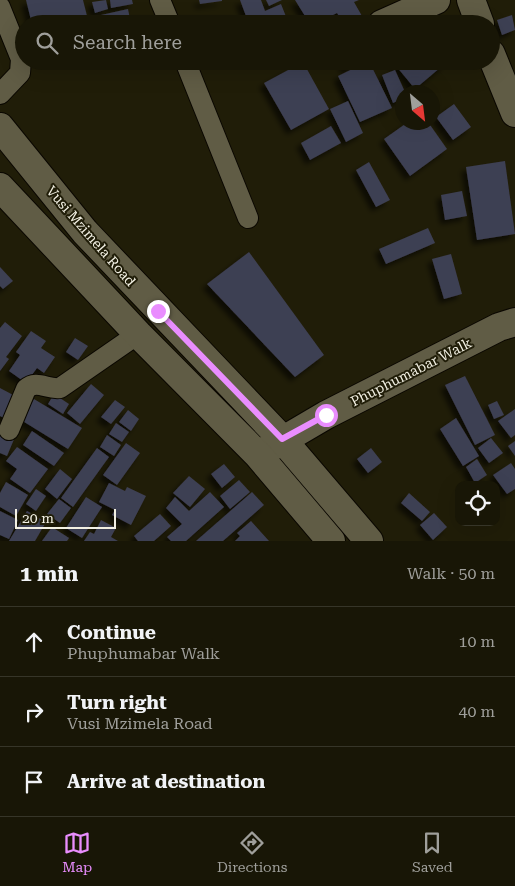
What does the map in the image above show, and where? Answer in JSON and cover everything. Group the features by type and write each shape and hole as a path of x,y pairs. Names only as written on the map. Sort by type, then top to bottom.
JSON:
{"main road":[{"path":"402,15 436,0"},
{"path":"471,0 477,15"},
{"path":"500,69 509,84 515,113"},
{"name":"Vusi Mzimela Road","path":"0,127 92,239 282,439 369,541"},
{"path":"0,188 138,334 258,456 332,541"},
{"name":"Phuphumabar Walk","path":"258,456 282,439 499,327 515,322"}],"lane":[{"path":"160,0 166,15"},
{"path":"0,7 15,44"},
{"path":"0,94 20,73 20,70"},
{"path":"189,70 248,218"},
{"path":"9,430 26,389 31,385 36,383 54,389 60,388 138,334"}],"building":[{"path":"26,0 83,0 87,15 30,15"},
{"path":"106,0 108,9 95,13 92,2"},
{"path":"110,0 132,0 133,4 111,8"},
{"path":"199,0 222,0 222,1 200,4"},
{"path":"240,0 261,0 265,11 281,4 285,15 246,15"},
{"path":"266,0 282,0 269,6"},
{"path":"295,0 359,0 354,2 361,15 338,15 337,13 333,15 304,15"},
{"path":"128,9 129,15 101,15"},
{"path":"512,15 515,30 502,35 500,19"},
{"path":"288,70 307,70 329,109 291,130 264,83"},
{"path":"350,70 373,70 392,108 360,122 338,76"},
{"path":"395,70 402,85 395,85 395,102 393,103 382,75"},
{"path":"399,70 438,70 420,85 412,85"},
{"path":"348,101 363,133 346,142 330,109"},
{"path":"454,104 471,127 453,140 440,122 440,114"},
{"path":"331,126 341,143 310,160 301,143"},
{"path":"397,130 434,130 447,149 410,176 384,139"},
{"path":"505,161 515,234 477,240 466,167"},
{"path":"369,162 390,200 376,207 356,170"},
{"path":"462,191 467,216 445,220 441,195"},
{"path":"428,228 435,243 386,264 379,249"},
{"path":"249,252 324,355 295,377 207,284"},
{"path":"451,254 462,294 444,299 432,259"},
{"path":"0,267 13,281 3,289 0,286"},
{"path":"5,322 22,336 6,357 9,359 0,371 0,328"},
{"path":"31,331 46,341 41,348 55,357 44,373 37,368 26,383 9,371 20,355 16,352"},
{"path":"75,338 88,346 78,360 66,352"},
{"path":"465,376 495,435 475,445 445,385"},
{"path":"91,384 104,395 80,424 67,413"},
{"path":"0,388 17,397 6,419 0,416"},
{"path":"54,394 69,404 63,414 48,404"},
{"path":"34,399 82,428 68,449 21,420"},
{"path":"115,400 125,407 111,424 101,417"},
{"path":"497,401 504,415 494,419 488,405"},
{"path":"515,409 515,435 511,438 498,421"},
{"path":"128,410 139,419 131,431 119,422"},
{"path":"456,418 479,456 463,466 440,429"},
{"path":"116,423 129,432 122,442 109,434"},
{"path":"32,431 64,453 54,466 23,445"},
{"path":"0,432 15,437 7,456 0,453"},
{"path":"107,435 121,445 114,456 100,447"},
{"path":"491,438 503,453 489,463 478,448"},
{"path":"515,441 515,456 508,446"},
{"path":"126,443 140,453 117,485 103,475"},
{"path":"17,447 48,469 30,493 10,479 17,469 6,461"},
{"path":"97,448 109,457 73,507 61,498"},
{"path":"371,448 382,462 368,473 357,459"},
{"path":"477,459 487,475 478,481 474,481 466,467"},
{"path":"511,463 515,469 515,489 507,494 500,484 500,481 497,481 493,475"},
{"path":"224,464 235,477 222,488 211,474"},
{"path":"60,469 72,479 57,499 45,489"},
{"path":"189,476 205,489 190,507 173,493"},
{"path":"239,480 250,492 230,509 220,496"},
{"path":"6,482 28,495 16,516 0,507 0,493"},
{"path":"109,483 125,491 127,487 146,496 131,525 112,515 115,510 99,502"},
{"path":"36,489 46,496 36,511 26,504"},
{"path":"210,492 224,507 186,541 171,541 167,537 182,524 166,508 175,497 189,511"},
{"path":"252,492 264,505 223,541 196,541"},
{"path":"409,493 430,512 422,521 401,503"},
{"path":"86,497 102,507 82,538 66,528"},
{"path":"59,499 71,508 60,523 47,514"},
{"path":"0,511 18,520 9,539 0,535"},
{"path":"27,511 46,522 35,541 9,541"},
{"path":"434,513 447,527 433,540 420,525"},
{"path":"160,514 171,526 154,541 138,541 134,536"},
{"path":"101,520 116,528 111,537 118,541 84,541 90,532 94,534"},
{"path":"251,521 269,541 235,541 240,536 237,533"},
{"path":"52,527 69,538 67,541 42,541"}],"route":[{"path":"158,311 282,439 326,415"}]}
